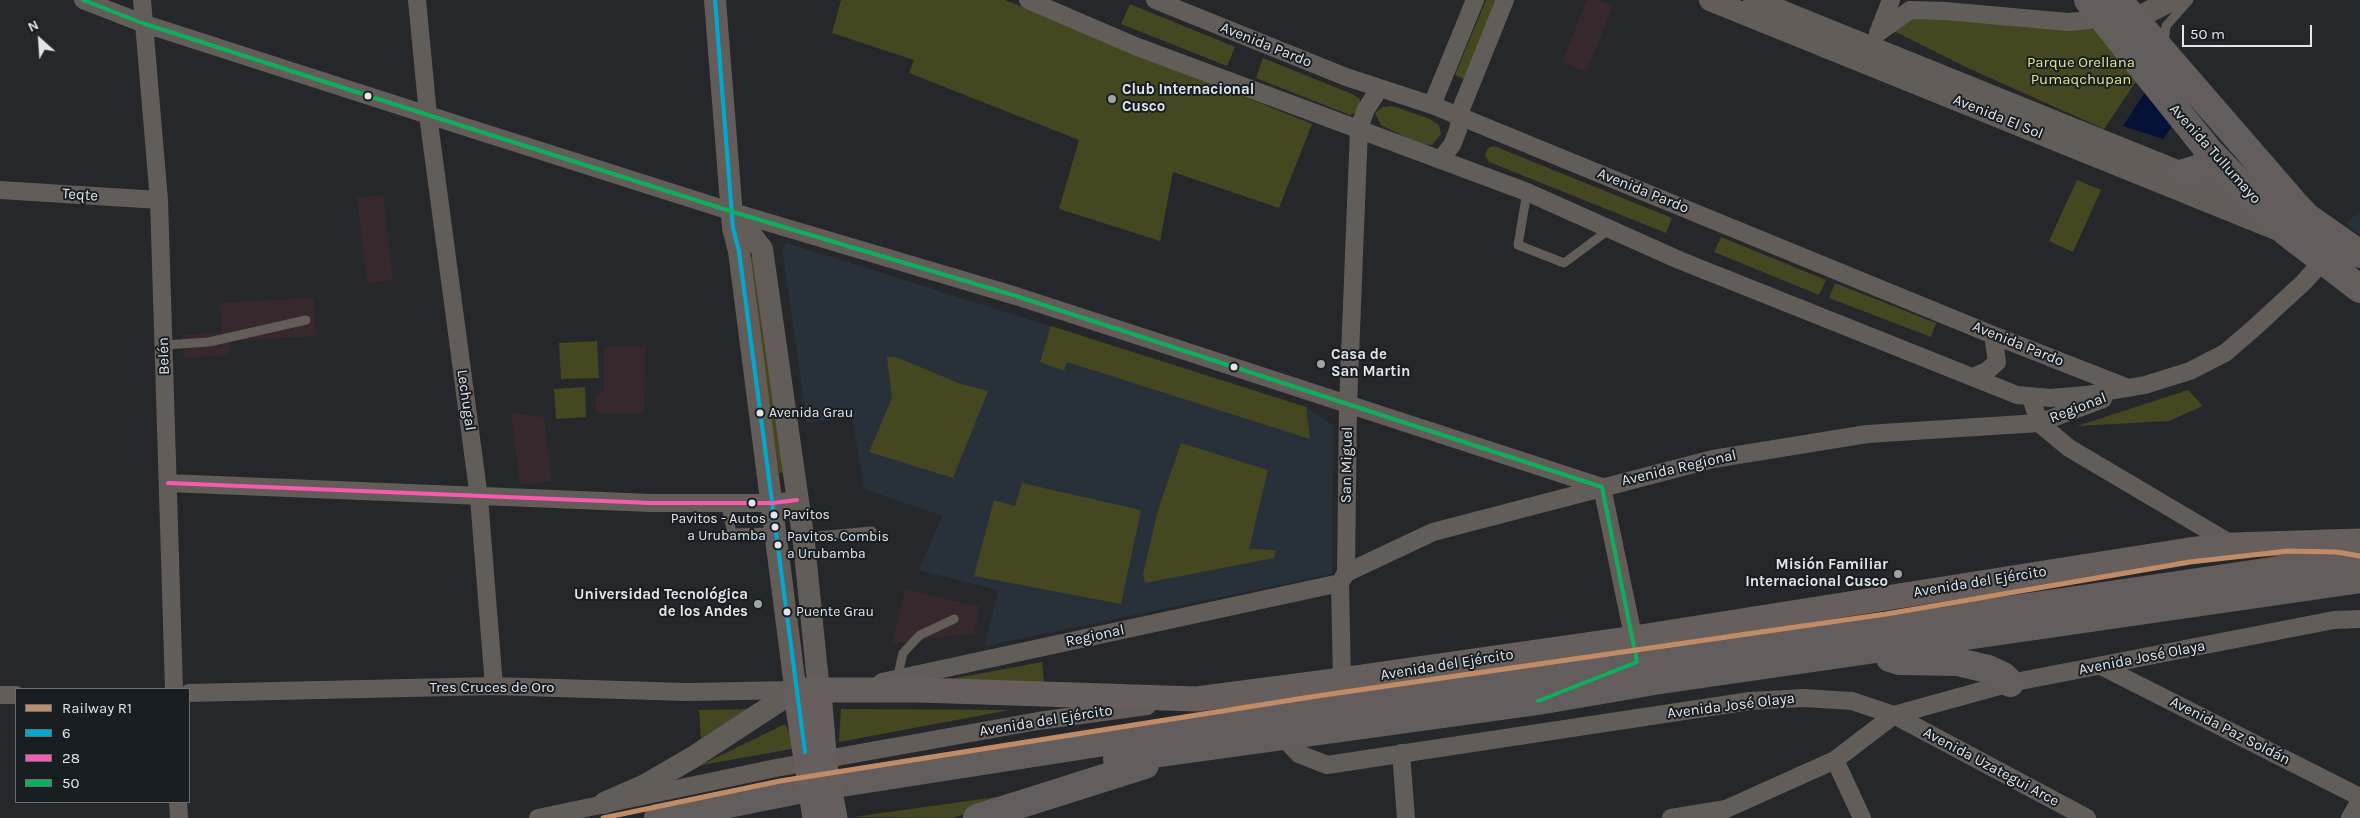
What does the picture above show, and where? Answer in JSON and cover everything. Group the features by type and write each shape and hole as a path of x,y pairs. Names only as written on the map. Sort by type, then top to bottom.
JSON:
{"main road":[{"name":"Avenida Tullumayo","path":"2117,7 2163,52 2323,261 2360,289"},
{"name":"Avenida Tullumayo","path":"2117,7 2209,151 2256,201 2297,225 2351,247"},
{"path":"2184,173 2207,166 2209,151"},
{"name":"Avenida del Ejército","path":"658,818 803,788 1535,675 1636,650 1923,591 2233,545 2360,541"},
{"name":"Avenida del Ejército","path":"1197,699 1342,680 1636,650 1881,629 2360,558"},
{"path":"744,816 797,800 841,793 889,790 1283,737 1538,701 1654,681 2360,579"},
{"path":"1876,650 1889,658 1900,661 1958,662 1988,669 2003,676 2010,683"},
{"path":"808,691 850,689 1197,699"},
{"path":"808,691 814,818"},
{"path":"808,691 835,818"},
{"path":"977,818 1201,748"}],"street":[{"path":"83,0 142,23 428,115 733,212 1016,296 1348,406 1602,487 1636,650 1538,701"},
{"name":"Belén","path":"142,0 142,23 159,200 174,688"},
{"name":"Lechugal","path":"417,0 428,115 480,498 494,686"},
{"path":"715,0 734,228 739,251 776,532 808,691"},
{"path":"1028,0 1135,46 1527,192 1679,260 2017,395 2031,397 2086,395 2129,388 2190,371 2225,353 2304,282 2323,261 2351,247"},
{"name":"Avenida Pardo","path":"1155,0 1346,77 1432,104 1993,335 2129,388"},
{"path":"1432,104 1475,0"},
{"path":"1440,160 1452,145 1461,109 1505,0"},
{"name":"Avenida El Sol","path":"1710,0 1872,48 2297,225"},
{"name":"Avenida El Sol","path":"1754,0 2256,201"},
{"path":"1872,48 1891,0"},
{"path":"1872,48 1906,5 2068,22 2117,7 2172,0"},
{"path":"1359,128 1366,110 1380,88"},
{"name":"San Miguel","path":"1342,680 1348,406 1359,128"},
{"name":"Teqte","path":"0,190 159,200"},
{"path":"733,212 762,250 803,537 808,691"},
{"path":"1973,377 1987,371 1997,362 1993,335"},
{"name":"Regional","path":"2033,424 2129,388"},
{"path":"2031,397 2033,424 2069,448 2233,545"},
{"name":"Avenida Regional","path":"1343,578 1433,532 1713,459 1866,434 2033,424"},
{"path":"168,483 480,498 651,503 773,503 798,500"},
{"name":"Regional","path":"850,689 1343,578"},
{"name":"Avenida José Olaya","path":"1283,737 1299,754 1327,765 1750,701 1803,698 1852,700 1894,715 2010,683 2334,620 2360,619"},
{"name":"Avenida Paz Soldán","path":"2101,666 2360,796"},
{"name":"Tres Cruces de Oro","path":"190,693 494,686 686,692 808,691"},
{"path":"604,803 645,785 808,691"},
{"path":"0,695 15,694"},
{"name":"Avenida del Ejército","path":"538,818 776,768 1028,723 1197,699"},
{"path":"1671,818 1728,814 1835,760 1894,715"},
{"name":"Avenida Uzategui Arce","path":"1894,715 2088,818"},
{"path":"1401,753 1406,818"},
{"path":"1835,760 1862,818"},
{"path":"2350,818 2360,801"},
{"path":"178,803 179,818"}],"lane":[{"path":"2163,52 2166,26 2189,0"},
{"path":"1527,192 1518,246 1564,263 1610,229"},
{"path":"164,345 209,342 306,320"},
{"path":"725,503 732,533 776,532"},
{"path":"803,537 872,531"},
{"path":"896,679 903,653 920,635 954,619"}],"shaded area":[{"path":"1587,0 1599,0 1613,6 1586,72 1562,62"},
{"path":"383,195 393,280 367,283 357,198"},
{"path":"2360,211 2360,234 2345,224"},
{"path":"787,243 1306,407 1333,425 1332,574 985,646 998,590 918,570 943,516 864,489 852,417 807,423 782,248"},
{"path":"314,298 316,336 229,341 229,355 184,358 182,335 221,333 220,303"},
{"path":"604,347 645,347 644,413 596,413 596,395 604,391"},
{"path":"511,413 544,417 552,481 520,485"},
{"path":"905,589 980,607 974,633 892,644"}],"green space":[{"name":"Club Internacional Cusco","path":"841,0 1005,0 1312,124 1279,208 1173,172 1160,241 1059,209 1079,140 909,73 914,60 832,33"},
{"path":"1486,0 1501,0 1468,81 1455,75"},
{"path":"1130,4 1235,47 1227,66 1121,24"},
{"name":"Parque Orellana Pumaqchupan","path":"1907,16 2052,24 2104,31 2141,74 2104,129 1970,69 1890,29"},
{"path":"1263,58 1352,94 1360,99 1361,111 1350,115 1256,78"},
{"path":"1393,106 1430,119 1439,125 1441,134 1432,145 1420,144 1381,125 1375,113 1383,107"},
{"path":"1494,146 1672,218 1666,233 1489,162 1485,155 1488,148"},
{"path":"2077,180 2101,190 2073,252 2049,241"},
{"path":"1721,237 1826,280 1819,295 1714,252"},
{"path":"749,257 755,257 785,472 779,473"},
{"path":"1835,283 1936,323 1931,337 1829,298"},
{"path":"1051,326 1306,407 1310,439 1067,362 1064,371 1040,362"},
{"path":"597,341 599,378 561,379 559,343"},
{"path":"887,357 896,357 961,384 988,391 953,478 869,452 892,398"},
{"path":"585,387 586,417 556,419 554,389"},
{"path":"2188,390 2203,406 2169,421 2077,426"},
{"path":"1181,443 1268,470 1249,549 1276,550 1274,558 1145,583 1143,574 1158,510"},
{"path":"1022,483 1141,510 1121,604 974,576 994,500 1015,506"},
{"path":"1042,662 1044,682 945,680"},
{"path":"761,709 701,740 699,710"},
{"path":"841,709 1010,710 839,742"},
{"path":"785,724 797,748 701,765"},
{"path":"1047,790 952,818 853,817"}],"water":[{"path":"2147,89 2175,123 2163,139 2123,126"}],"rail line":[{"name":"R1","path":"603,818 780,781 1317,696 1886,614 2190,562 2288,551 2337,552 2360,556"}],"transit line":[{"name":"50","path":"83,0 142,23 428,115 733,212 1016,296 1602,487 1637,662 1538,701"},
{"name":"6","path":"715,0 733,228 739,251 805,752"},
{"name":"28","path":"168,483 651,503 773,503 797,500"}],"place":[{"name":"Club Internacional Cusco","path":"1112,99"},
{"name":"Casa de San Martin","path":"1321,364"},
{"name":"Avenida Grau","path":"760,413"},
{"name":"Pavitos","path":"774,515"},
{"name":"Pavitos - Autos a Urubamba","path":"775,527"},
{"name":"Pavitos. Combis a Urubamba","path":"778,545"},
{"name":"Misión Familiar Internacional Cusco","path":"1898,574"},
{"name":"Universidad Tecnológica de los Andes","path":"758,604"},
{"name":"Puente Grau","path":"787,612"}]}
